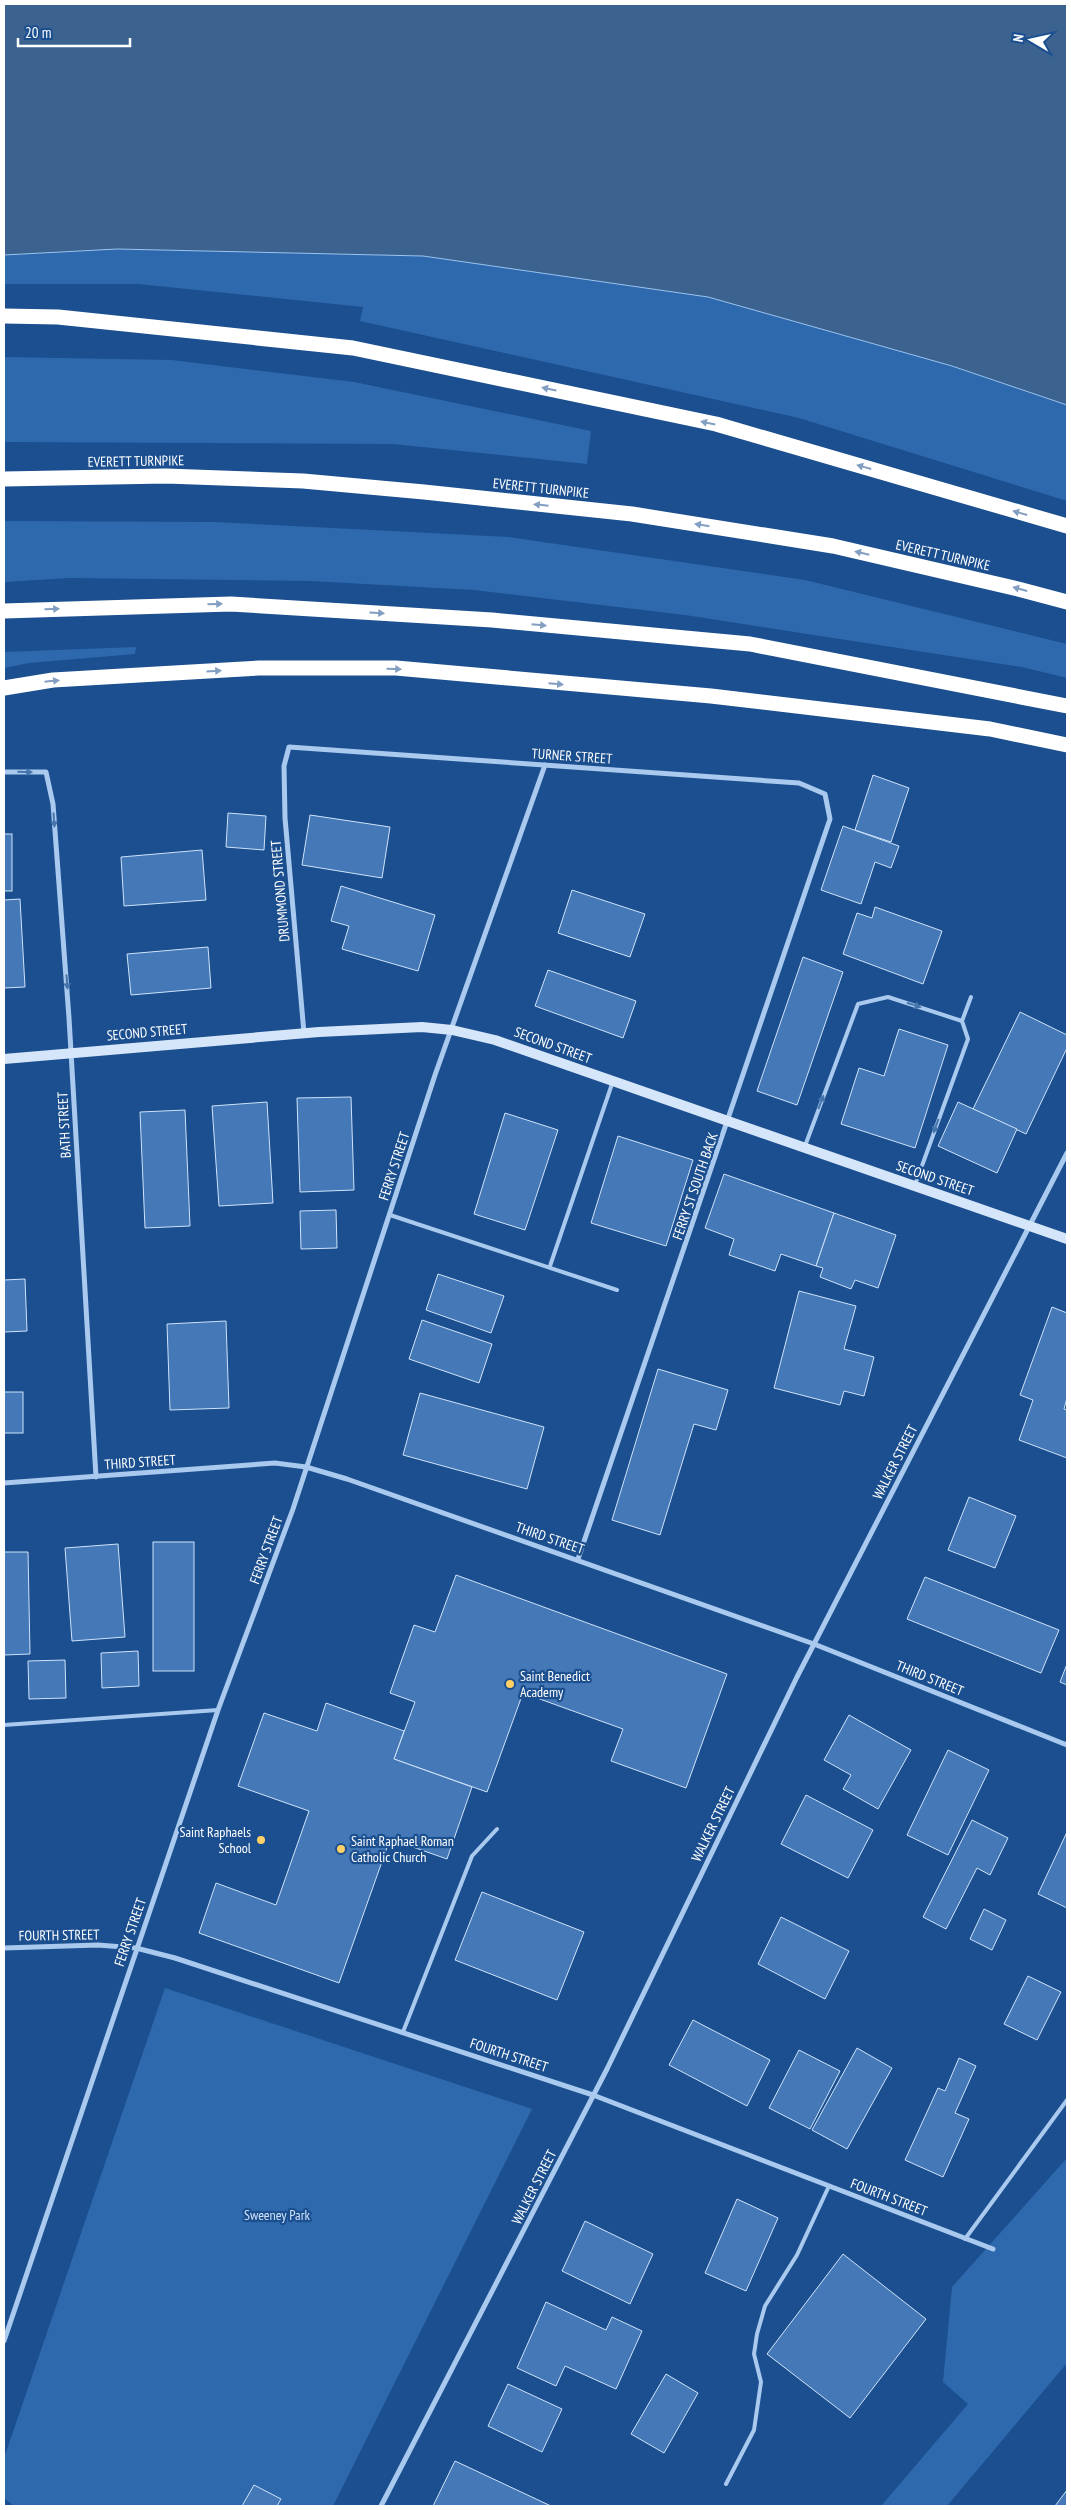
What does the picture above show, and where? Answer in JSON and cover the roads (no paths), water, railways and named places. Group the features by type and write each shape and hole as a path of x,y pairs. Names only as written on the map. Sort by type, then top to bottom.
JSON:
{"highway":[{"path":"4,316 58,317 353,348 716,424 1067,526"},
{"name":"EVERETT TURNPIKE","path":"4,480 166,476 303,481 632,514 834,546 1018,588 1067,602"},
{"path":"4,611 231,604 492,620 750,644 1067,706"},
{"path":"4,688 53,680 259,668 396,668 711,696 990,729 1067,745"}],"main road":[{"name":"SECOND STREET","path":"4,1059 304,1033 422,1027 452,1030 495,1040 1067,1239"}],"street":[{"name":"TURNER STREET","path":"289,747 799,783 825,794 830,819"},
{"name":"DRUMMOND STREET","path":"289,747 284,766 284,818 304,1033"},
{"name":"FERRY STREET","path":"4,2341 218,1710 294,1509 306,1467 435,1076 545,765"},
{"name":"BATH STREET","path":"4,772 46,772 53,804 71,1052 96,1477"},
{"name":"FERRY ST SOUTH BACK","path":"578,1559 729,1122 830,819"},
{"name":"WALKER STREET","path":"381,2506 593,2095 814,1644 1067,1153"},
{"name":"THIRD STREET","path":"4,1483 276,1463 306,1467 347,1479 578,1559 814,1644 1067,1745"},
{"name":"FOURTH STREET","path":"4,1948 98,1945 136,1948 174,1958 593,2095 993,2249"}],"lane":[{"path":"804,1148 858,1004 888,997 962,1021"},
{"path":"915,1185 968,1039 962,1021 971,997"},
{"path":"550,1266 613,1082"},
{"path":"390,1215 550,1266 617,1290"},
{"path":"4,1725 218,1710"},
{"path":"403,2032 472,1856 497,1829"},
{"path":"965,2239 1067,2100"},
{"path":"726,2484 754,2430 761,2382 754,2354 757,2334 765,2306 797,2254 830,2186"}],"place":[{"name":"Saint Benedict Academy","path":"510,1684"},
{"name":"Saint Raphaels School","path":"261,1840"},
{"name":"Saint Raphael Roman Catholic Church","path":"341,1849"}],"park label":[{"name":"Sweeney Park","path":"277,2215"}]}
